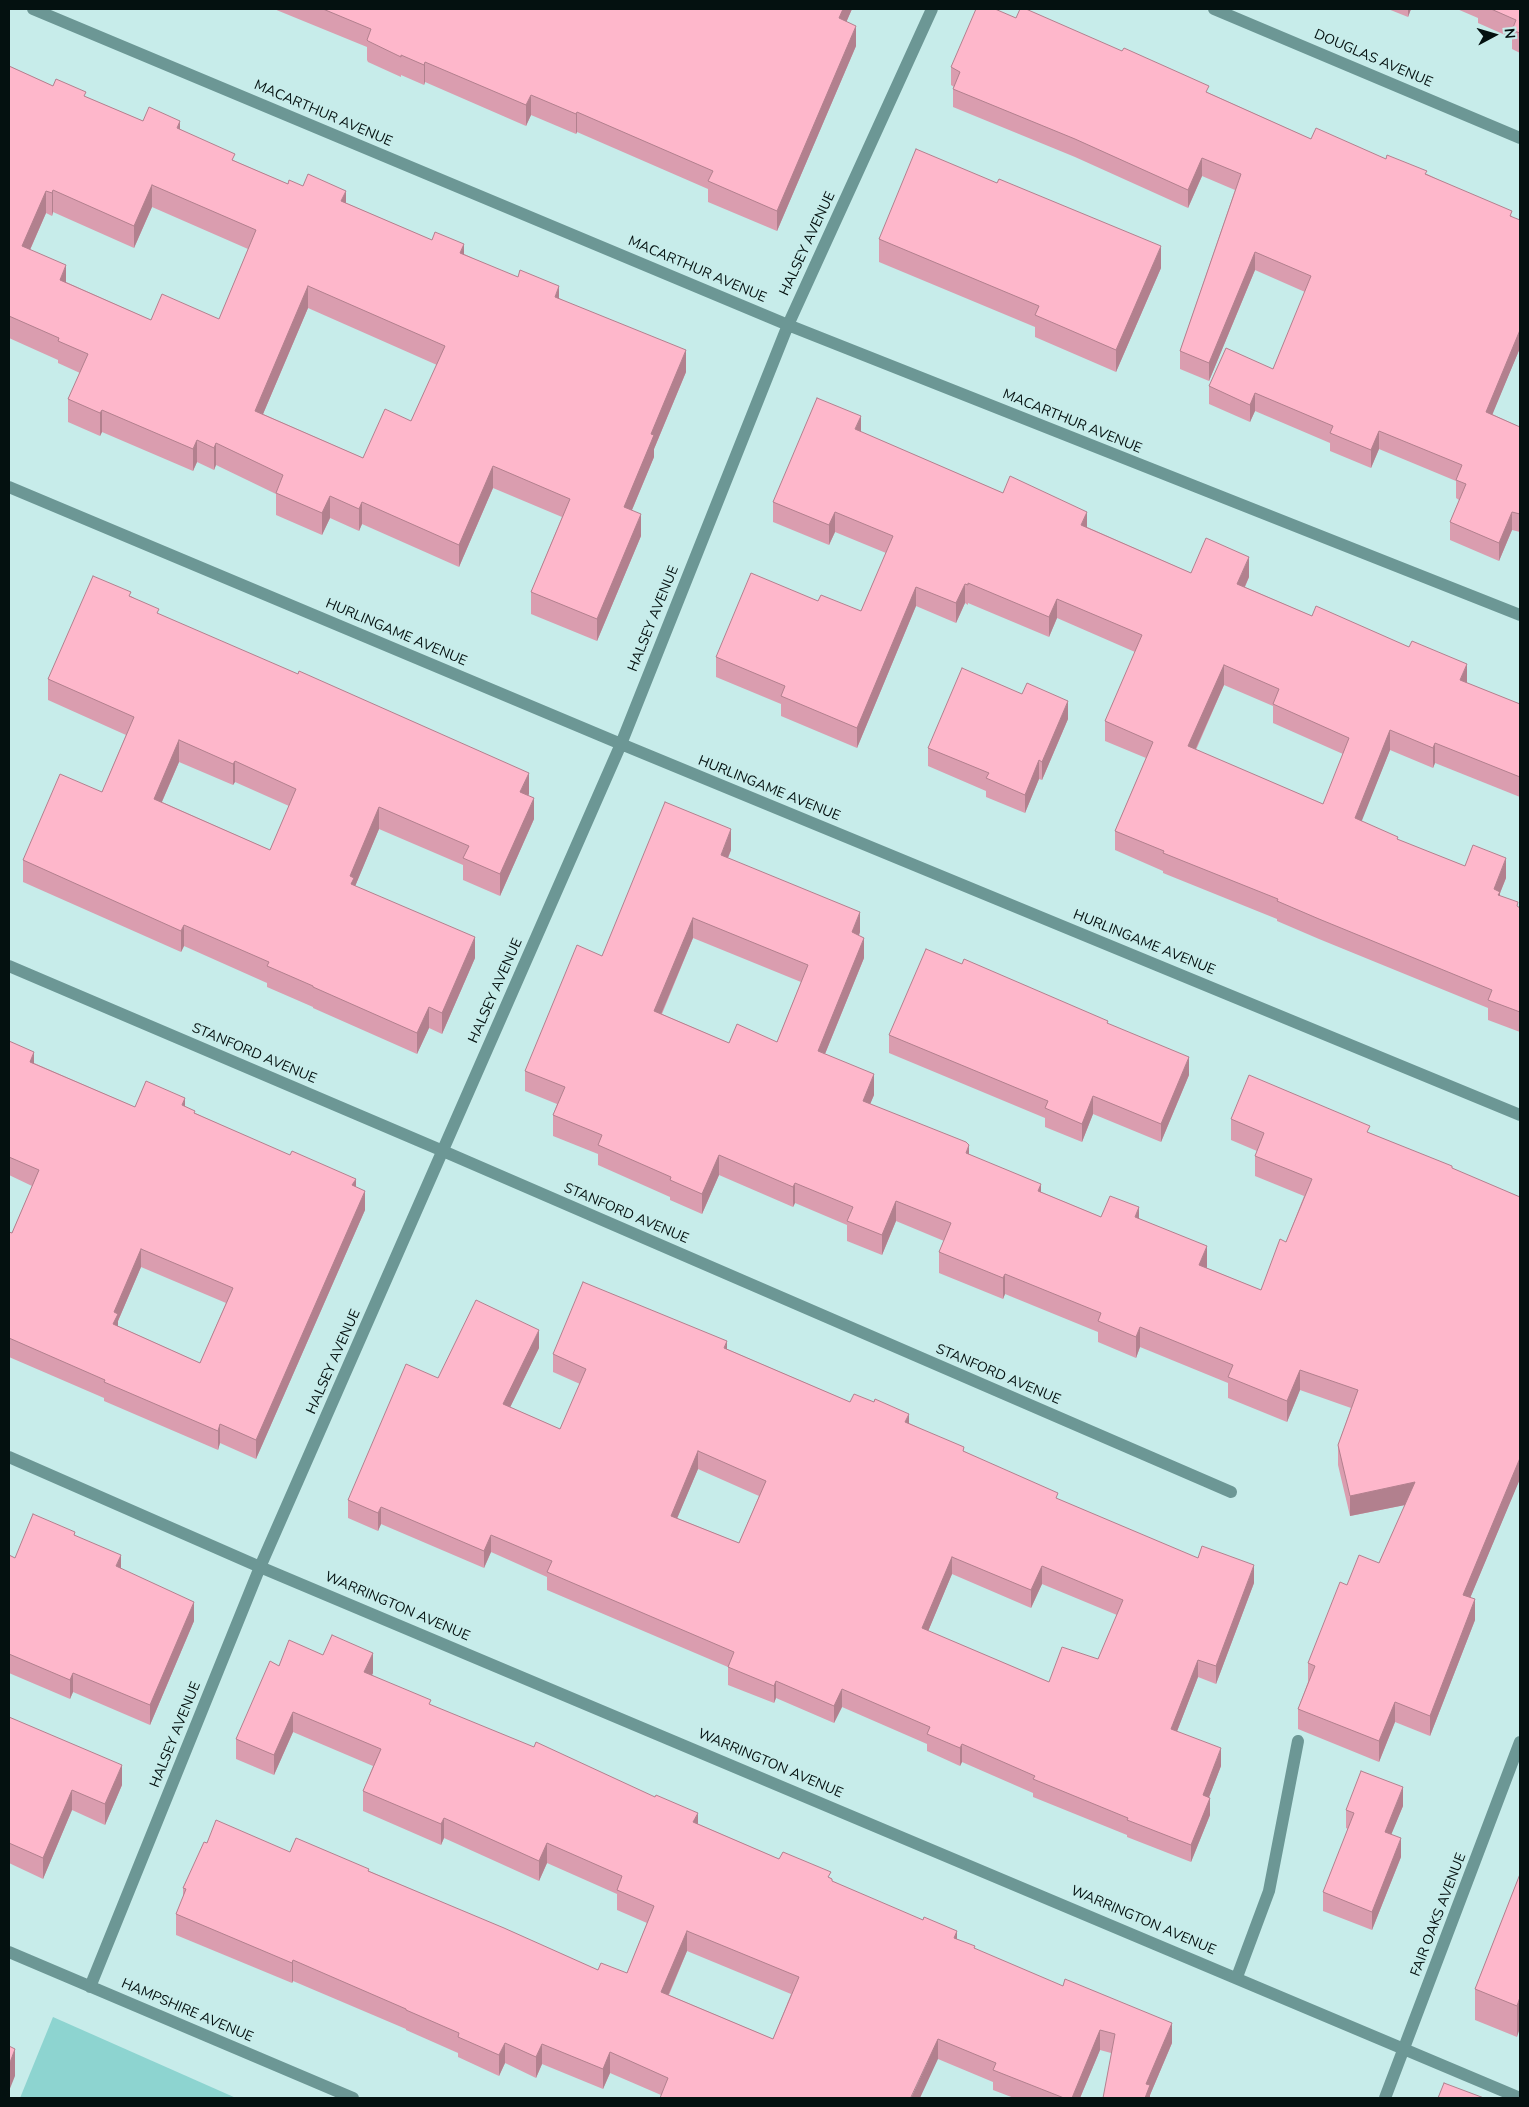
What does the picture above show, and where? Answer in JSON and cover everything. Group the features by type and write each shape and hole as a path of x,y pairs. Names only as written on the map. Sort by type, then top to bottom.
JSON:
{"street":[{"name":"MACARTHUR AVENUE","path":"33,9 788,325 1520,616"},
{"name":"HALSEY AVENUE","path":"90,1987 260,1566 621,744 788,325 932,9"},
{"name":"DOUGLAS AVENUE","path":"1214,9 1520,138"},
{"name":"HURLINGAME AVENUE","path":"9,487 621,744 1520,1115"},
{"name":"STANFORD AVENUE","path":"9,966 443,1151 1231,1492"},
{"name":"WARRINGTON AVENUE","path":"9,1457 260,1566 1404,2047 1520,2098"},
{"path":"1237,1977 1269,1891 1298,1742"},
{"name":"FAIR OAKS AVENUE","path":"1385,2098 1520,1742"},
{"name":"HAMPSHIRE AVENUE","path":"9,1952 353,2098"}],"shaded area":[{"path":"53,2017 236,2098 20,2098"}],"building":[{"path":"323,9 843,9 839,18 856,26 777,211 708,181 713,171 577,112 576,114 531,95 526,105 425,62 424,65 401,55 401,57 368,41 371,29"},
{"path":"976,9 995,9 1016,18 1020,9 1026,9 1122,51 1124,48 1209,86 1206,92 1311,139 1316,128 1386,159 1387,155 1427,171 1425,174 1512,211 1510,216 1520,220 1520,330 1486,412 1520,427 1520,514 1512,512 1499,543 1450,522 1466,484 1456,480 1462,465 1379,431 1371,450 1330,433 1333,426 1255,393 1250,405 1209,386 1226,348 1273,369 1311,276 1255,252 1209,363 1180,351 1241,174 1202,158 1188,190 1075,139 953,89 960,72 951,67"},
{"path":"1491,9 1520,9 1520,33 1512,30 1516,20"},
{"path":"9,66 53,86 56,79 86,92 84,96 143,121 149,107 180,121 177,128 235,154 232,160 288,184 289,180 303,186 308,174 346,191 341,201 432,240 435,232 464,244 460,253 518,277 520,270 559,286 555,297 686,350 651,434 654,435 624,507 641,514 597,619 531,592 570,499 493,466 459,545 362,502 359,509 330,496 322,513 276,493 283,475 216,443 214,448 197,440 193,449 102,410 100,413 68,399 88,354 58,341 59,338 9,316","holes":["152,185 256,230 219,319 162,294 151,320 60,280 66,265 22,246 46,191 52,193 53,190 134,226","308,286 445,346 411,421 385,409 363,458 255,411"]},
{"path":"916,149 997,183 999,179 1161,246 1116,350 1035,315 1039,306 879,239"},
{"path":"817,398 861,416 855,429 1003,493 1010,476 1087,512 1081,525 1191,573 1206,538 1249,557 1237,584 1312,616 1316,606 1409,647 1412,641 1467,664 1460,680 1520,704 1520,777 1435,743 1433,748 1390,730 1355,818 1398,837 1397,839 1465,866 1473,845 1506,858 1494,889 1500,892 1498,895 1518,902 1517,906 1520,908 1520,1012 1488,1000 1492,990 1319,919 1277,901 1278,899 1163,853 1164,851 1115,831 1153,742 1105,721 1142,635 1057,599 1049,617 968,583 968,585 965,584 956,603 916,587 857,728 781,696 785,686 716,657 751,573 818,601 821,595 861,611 893,536 835,512 829,525 773,502","holes":["1224,665 1279,689 1273,704 1349,738 1323,804 1188,746"]},
{"path":"93,576 131,592 129,596 159,609 157,613 298,674 299,671 529,773 520,792 534,798 500,874 463,858 469,846 379,807 350,876 354,878 351,884 475,937 442,1013 429,1007 417,1033 267,966 269,962 184,925 181,931 23,860 60,774 102,792 134,717 48,679","holes":["179,740 233,764 235,761 296,789 270,850 154,799"]},
{"path":"962,668 1022,694 1027,683 1068,701 1042,762 1039,760 1025,795 986,778 989,773 928,748"},
{"path":"665,802 731,829 721,855 860,912 852,932 864,938 818,1051 874,1074 863,1101 966,1142 969,1145 966,1153 1041,1184 1038,1191 1101,1217 1110,1196 1139,1207 1135,1217 1207,1246 1199,1265 1261,1290 1280,1239 1286,1242 1312,1179 1255,1156 1264,1133 1231,1119 1249,1075 1370,1126 1367,1132 1452,1166 1452,1168 1520,1197 1520,1458 1463,1595 1475,1599 1430,1716 1395,1702 1379,1741 1298,1709 1315,1666 1308,1663 1340,1582 1347,1585 1359,1555 1379,1563 1415,1482 1350,1496 1338,1445 1358,1390 1300,1370 1287,1401 1228,1377 1233,1365 1140,1327 1136,1337 1098,1321 1101,1313 1005,1274 1003,1278 939,1252 951,1223 896,1201 882,1235 847,1221 853,1207 795,1183 793,1187 719,1155 702,1194 670,1180 671,1177 598,1145 602,1135 553,1115 565,1087 525,1071 577,945 602,956","holes":["693,918 808,965 777,1042 737,1024 729,1043 654,1011"]},
{"path":"926,949 962,964 964,959 1108,1021 1107,1023 1189,1057 1161,1124 1093,1096 1082,1124 1045,1108 1048,1101 889,1035"},
{"path":"9,1041 34,1052 30,1062 135,1107 146,1081 185,1098 182,1105 195,1111 194,1113 290,1155 292,1151 356,1179 352,1185 365,1191 256,1440 220,1424 218,1431 104,1382 105,1380 9,1338 9,1232 12,1233 39,1170 9,1157","holes":["141,1249 233,1288 200,1363 113,1324 118,1314 114,1312"]},
{"path":"583,1282 727,1341 724,1348 850,1402 854,1394 874,1402 875,1399 909,1414 905,1422 964,1447 963,1451 1058,1493 1056,1498 1198,1558 1202,1546 1254,1565 1216,1666 1198,1660 1171,1729 1221,1748 1203,1795 1210,1798 1191,1845 1127,1820 1128,1818 1033,1779 1035,1776 962,1744 960,1748 927,1734 930,1727 842,1689 834,1706 776,1681 774,1686 728,1667 734,1652 547,1572 552,1561 491,1535 484,1551 381,1507 378,1513 348,1500 406,1364 438,1378 476,1300 539,1330 503,1404 560,1429 586,1369 553,1354","holes":["698,1451 766,1481 739,1543 671,1516","952,1557 1031,1590 1042,1566 1123,1600 1098,1659 1062,1647 1049,1682 922,1628"]},
{"path":"33,1514 75,1532 74,1535 121,1555 116,1566 194,1602 150,1705 73,1673 70,1680 9,1654 9,1555 15,1558"},
{"path":"332,1635 373,1653 364,1672 431,1700 429,1704 534,1747 536,1742 655,1797 656,1795 698,1813 693,1822 779,1859 783,1852 831,1872 828,1877 832,1881 923,1920 924,1917 957,1931 954,1938 975,1946 974,1948 1063,1986 1065,1979 1172,2023 1146,2084 1150,2085 1145,2098 1103,2098 1115,2034 1100,2030 1072,2098 1064,2098 993,2070 996,2063 938,2039 912,2098 660,2098 668,2078 610,2052 603,2069 542,2044 536,2057 505,2043 499,2055 458,2037 459,2033 406,2009 293,1960 292,1963 176,1914 186,1889 183,1888 204,1842 207,1843 216,1820 290,1852 296,1838 598,1970 601,1963 627,1973 654,1906 617,1890 622,1876 547,1843 539,1861 444,1818 441,1824 363,1791 381,1749 293,1712 274,1755 236,1739 270,1661 279,1666 289,1640 323,1655","holes":["687,1931 799,1977 773,2039 661,1992"]},
{"path":"9,1717 122,1765 105,1804 72,1790 43,1858 9,1843"},
{"path":"1361,1771 1403,1787 1385,1832 1401,1838 1372,1912 1323,1892 1354,1813 1346,1810"},
{"path":"1520,1874 1520,1997 1517,2006 1475,1989"},
{"path":"9,2046 15,2049 9,2065"},
{"path":"1444,2083 1484,2098 1438,2098"}]}
